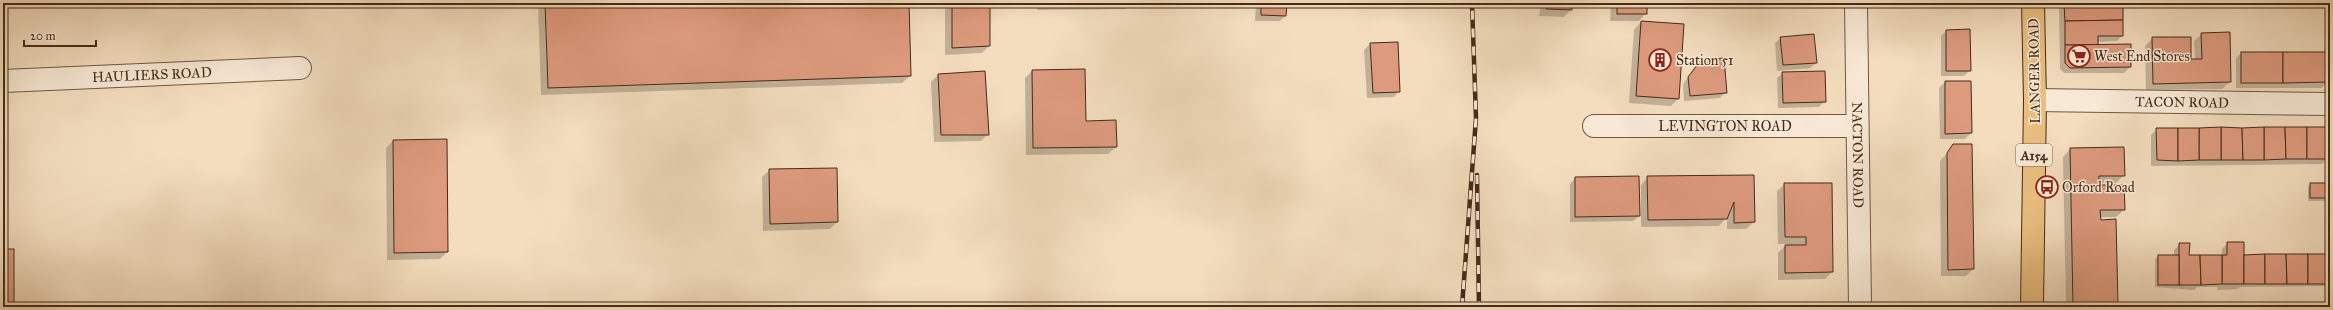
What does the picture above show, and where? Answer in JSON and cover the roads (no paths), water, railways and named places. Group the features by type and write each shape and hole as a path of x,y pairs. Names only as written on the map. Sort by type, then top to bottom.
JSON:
{"main road":[{"name":"LANGER ROAD","path":"2032,307 2035,100 2033,3"}],"street":[{"name":"NACTON ROAD","path":"1856,3 1860,307"},
{"name":"HAULIERS ROAD","path":"3,81 300,68"},
{"name":"TACON ROAD","path":"2035,100 2330,104"},
{"name":"LEVINGTON ROAD","path":"1594,126 1857,126"}],"railway":[{"path":"1462,307 1476,118 1472,3"},
{"path":"1477,175 1479,307"}],"place":[{"name":"West End Stores","path":"2079,56"},
{"name":"Station 51","path":"1660,60"},
{"name":"Orford Road","path":"2047,187"}]}
